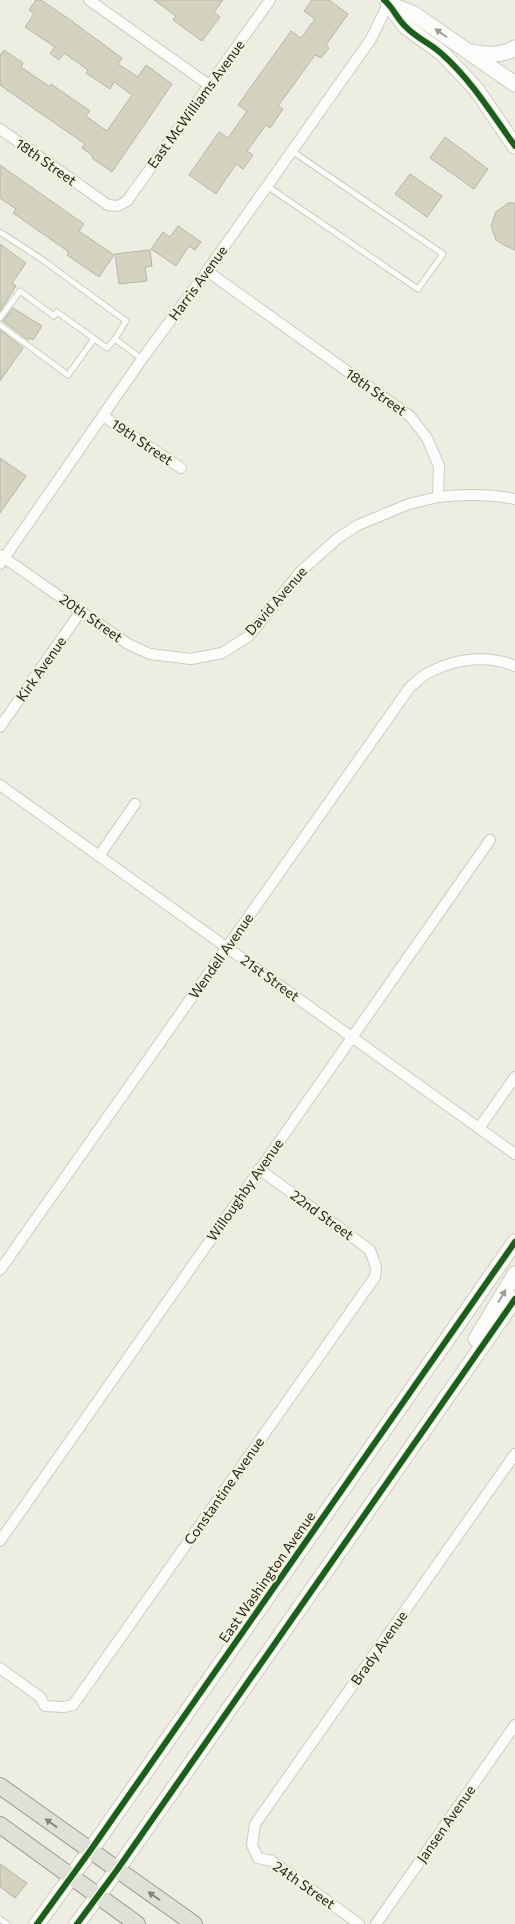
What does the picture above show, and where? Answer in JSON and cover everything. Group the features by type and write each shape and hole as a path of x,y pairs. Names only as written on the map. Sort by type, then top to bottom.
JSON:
{"main road":[{"path":"387,1 414,14 515,84"},
{"path":"387,1 406,27 442,53 464,75 476,89 515,146"},
{"path":"468,51 492,55 502,54 515,48"},
{"name":"East Washington Avenue","path":"37,1924 90,1851 515,1242"},
{"path":"465,1371 473,1345 515,1274"},
{"path":"77,1924 117,1870 515,1299"},
{"path":"0,1786 194,1924"},
{"path":"0,1825 137,1924"}],"street":[{"path":"89,0 209,85"},
{"name":"East McWilliams Avenue","path":"118,206 127,201 270,0"},
{"name":"Harris Avenue","path":"1,559 142,359 292,152 370,39 387,1"},
{"name":"18th Street","path":"0,129 108,205 118,206"},
{"name":"18th Street","path":"206,271 410,416 427,438 439,466 438,497"},
{"name":"19th Street","path":"103,416 181,468"},
{"path":"438,497 457,495 515,499"},
{"name":"David Avenue","path":"191,659 222,652 249,636 300,572 338,538 358,525 408,504 438,497"},
{"name":"20th Street","path":"1,559 128,644 150,654 191,659"},
{"name":"Kirk Avenue","path":"0,727 81,611"},
{"name":"Wendell Avenue","path":"0,1270 410,687 430,671 458,661 472,659 488,660 504,662 515,666"},
{"name":"21st Street","path":"0,785 515,1154"},
{"path":"99,856 135,804"},
{"name":"Willoughby Avenue","path":"0,1541 490,840"},
{"path":"479,1128 515,1077"},
{"name":"22nd Street","path":"259,1169 370,1250 376,1267"},
{"name":"Constantine Avenue","path":"0,1668 40,1697 45,1706 64,1708 74,1705 375,1277 376,1267"},
{"name":"Brady Avenue","path":"252,1845 255,1824 515,1454"},
{"name":"Jansen Avenue","path":"376,1924 515,1725"},
{"name":"24th Street","path":"252,1845 258,1858 272,1861 359,1924"}],"lane":[{"path":"267,186 418,289 443,254 292,152"},
{"path":"0,232 40,258 126,321 108,348 57,312 54,316 20,291 0,318"},
{"path":"0,325 68,375 94,339"},
{"path":"114,339 142,359"},
{"path":"0,1919 7,1924"}],"building":[{"path":"36,0 41,0 122,58 118,64 138,77 146,65 172,84 112,172 92,158 93,156 82,148 85,144 0,85 0,56 4,50 23,63 21,67 50,87 51,84 90,111 86,116 107,131 132,95 114,82 110,89 86,73 88,70 64,53 59,60 50,53 55,47 25,27 34,14 29,10"},
{"path":"154,0 223,0 214,12 220,17 202,41 173,20 176,16"},
{"path":"312,0 329,0 348,14 326,45 329,48 321,58 315,55 278,106 283,109 270,128 266,125 247,151 253,155 243,169 236,164 216,194 189,175 219,132 228,138 247,111 238,105 291,31 301,38 315,19 304,11"},
{"path":"445,137 488,169 474,189 430,158"},
{"path":"0,165 84,224 79,231 114,255 99,277 67,255 69,252 13,213 16,209 0,198"},
{"path":"410,174 442,196 427,217 395,194"},
{"path":"508,203 515,203 515,250 496,240 491,226 496,212"},
{"path":"178,226 201,242 195,250 189,246 176,266 151,249 163,232 170,237"},
{"path":"0,244 26,263 12,283 16,286 0,311"},
{"path":"150,250 152,266 145,267 147,281 119,284 115,254"},
{"path":"13,308 42,326 33,340 30,338 28,340 3,321"},
{"path":"0,330 23,348 0,381"},
{"path":"0,458 26,476 0,513"},
{"path":"0,1864 27,1883 15,1898 0,1887"}],"cycle path":[{"path":"384,0 410,31 439,51 463,76 515,146"},
{"path":"37,1924 90,1851 515,1242"},
{"path":"77,1924 117,1870 515,1299"}]}
